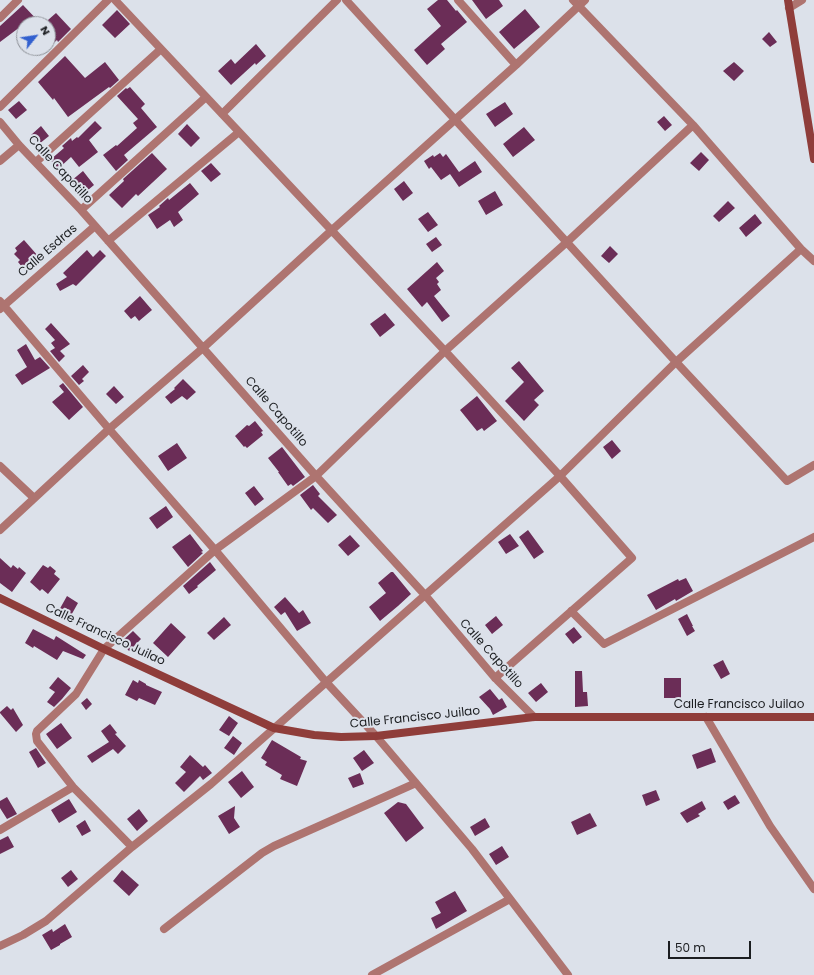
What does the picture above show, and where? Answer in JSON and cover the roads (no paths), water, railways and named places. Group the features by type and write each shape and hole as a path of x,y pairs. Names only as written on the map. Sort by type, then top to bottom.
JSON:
{"street":[{"path":"0,18 18,0"},
{"path":"0,107 108,0"},
{"path":"115,0 445,351 560,476 632,558 495,678"},
{"path":"222,114 337,0"},
{"path":"346,0 676,362 787,481 814,465"},
{"path":"458,0 516,65"},
{"path":"0,530 109,430 203,348 516,65 576,3 585,0"},
{"path":"802,0 788,4 812,133 814,159"},
{"path":"576,3 694,125 801,249 814,261"},
{"path":"36,162 161,49"},
{"path":"81,210 206,97"},
{"name":"Calle Capotillo","path":"0,122 19,145 81,210 316,476 425,595 495,678 534,717"},
{"path":"132,848 73,786 37,740 37,731 76,694 104,649 215,550 316,476 445,351 567,242 694,125"},
{"path":"108,241 239,132"},
{"path":"0,161 19,145"},
{"name":"Calle Esdras","path":"1,305 94,226"},
{"path":"0,946 23,935 46,921 132,848 211,784 560,476 676,362 801,249"},
{"path":"1,305 215,550 326,682 376,736 472,849 568,975"},
{"path":"0,466 34,498"},
{"path":"571,611 604,644 814,537"},
{"name":"Calle Francisco Juilao","path":"0,598 104,649 274,728 314,735 341,737 376,736 534,717 814,717"},
{"path":"706,717 770,826 814,889"},
{"path":"164,929 262,852 416,783"},
{"path":"0,830 73,786"},
{"path":"372,975 510,898"}]}
